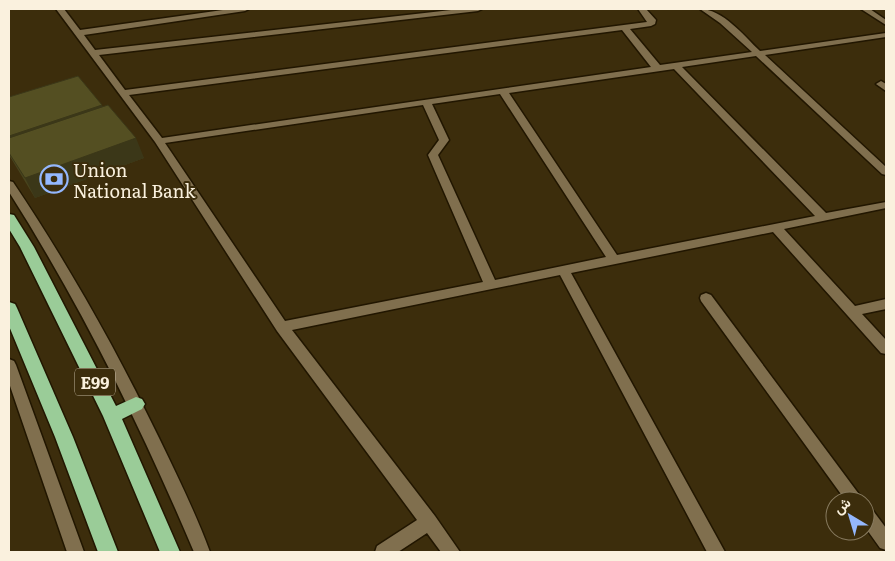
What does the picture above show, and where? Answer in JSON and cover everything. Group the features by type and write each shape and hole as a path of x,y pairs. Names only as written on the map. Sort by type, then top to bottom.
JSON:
{"highway":[{"name":"E99","path":"9,218 27,247 112,416 170,552"},
{"name":"E99","path":"9,308 64,437 108,552"},
{"path":"112,416 136,404"}],"street":[{"path":"61,9 159,141 282,328 451,552"},
{"path":"79,33 244,9"},
{"path":"94,53 478,9"},
{"path":"123,93 651,24 652,20 642,9"},
{"path":"704,9 723,21 886,172"},
{"path":"865,9 886,23"},
{"path":"625,28 658,68"},
{"path":"159,141 886,35"},
{"path":"676,66 823,217"},
{"path":"503,91 614,260"},
{"path":"426,102 444,140 433,155 491,285"},
{"path":"9,184 78,296 136,404 176,490 202,552"},
{"path":"282,328 886,204"},
{"path":"774,227 886,349"},
{"path":"563,270 716,552"},
{"path":"706,298 849,491"},
{"path":"852,312 886,304"},
{"path":"9,366 76,552"},
{"path":"383,552 429,522"},
{"path":"875,527 886,542"}],"building":[{"path":"78,76 102,105 9,136 9,97"},
{"path":"108,105 136,138 25,178 9,153 9,138"}],"place":[{"name":"Union National Bank","path":"54,179"}]}
